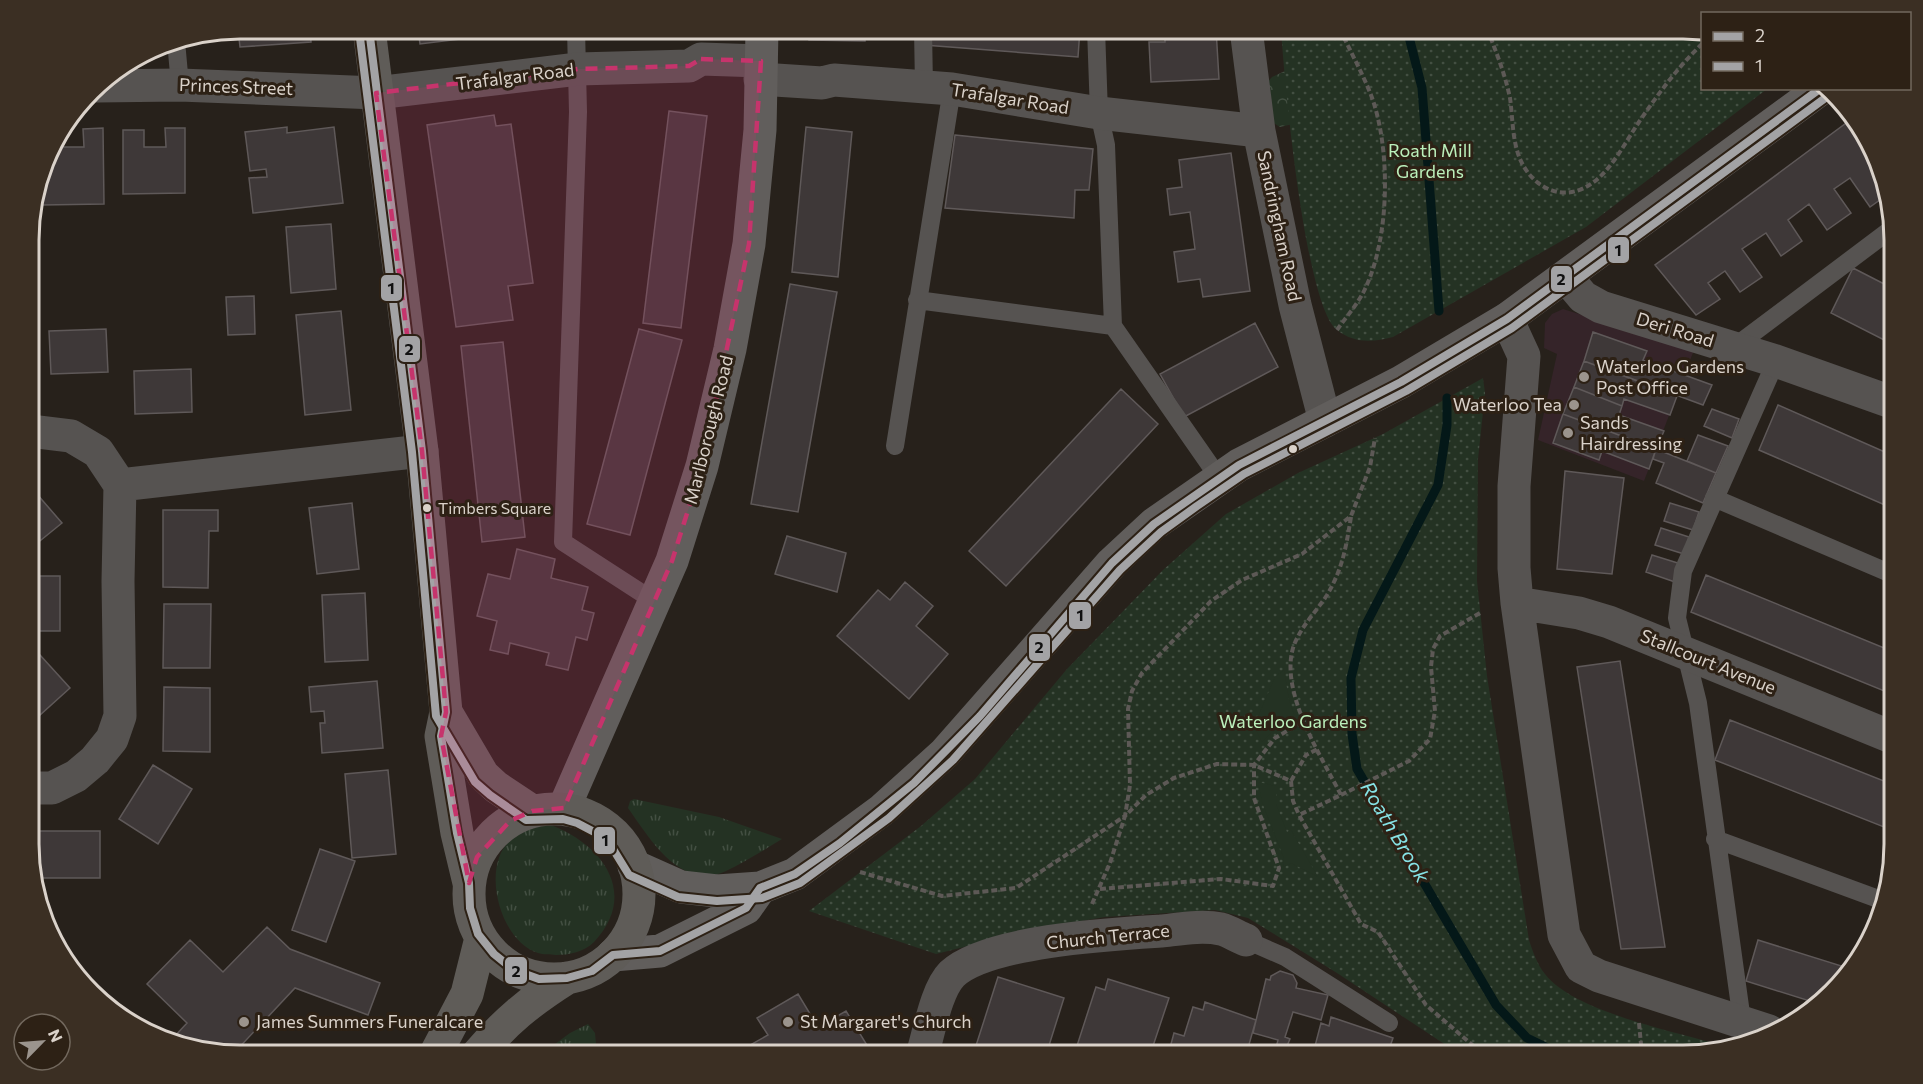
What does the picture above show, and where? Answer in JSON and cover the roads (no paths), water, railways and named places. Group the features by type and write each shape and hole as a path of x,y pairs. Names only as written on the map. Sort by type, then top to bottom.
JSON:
{"main road":[{"path":"370,39 375,93 422,451 446,712 441,736 457,833 469,883 470,908 481,938 494,954 514,970 540,979 567,978 592,971 613,955 628,936 637,914 639,890 634,866 622,843 604,825 581,813 548,810 510,820 491,836 477,857 469,883"},
{"path":"446,712 483,774 548,810"},
{"path":"440,1045 467,994 481,938"},
{"path":"486,1045 505,1023 535,999 567,978"}],"street":[{"name":"Marlborough Road","path":"548,810 672,561 702,466 730,349 749,244 759,139 762,39"},
{"name":"Sandringham Road","path":"1247,39 1258,131 1295,305 1325,421"},
{"name":"Trafalgar Road","path":"375,93 578,69 689,66 701,59 822,83 834,80 938,88 1099,113 1258,131"},
{"name":"Princes Street","path":"112,86 180,85 375,93"},
{"path":"634,866 681,887 717,891 760,888 795,874 914,783 980,716 1112,563 1154,524 1219,478 1382,393 1502,323 1567,278 1817,91"},
{"name":"Deri Road","path":"1567,278 1582,297 1601,307 1776,362 1884,400"},
{"path":"1502,323 1524,356 1514,486 1514,568 1564,935 1581,967 1599,976 1752,1031"},
{"path":"39,432 71,436 98,452 120,485 118,580 120,716 112,739 95,760 76,776 52,788 39,788"},
{"path":"120,485 422,451"},
{"name":"Stallcourt Avenue","path":"1517,603 1579,613 1609,622 1884,734"},
{"path":"613,955 660,951 746,908 760,888"},
{"name":"Church Terrace","path":"925,1045 943,986 952,974 966,964 1045,942 1089,936 1198,928 1221,929 1246,940"}],"lane":[{"path":"577,39 578,69 563,542 654,601"},
{"path":"895,446 917,300 938,88 926,39"},
{"path":"1096,39 1099,113 1106,145 1113,326 1219,478"},
{"path":"177,50 180,85"},
{"path":"1733,348 1884,235"},
{"path":"917,300 1113,326"},
{"path":"1752,1031 1715,839 1698,703 1677,618 1683,571 1776,362"},
{"path":"1714,498 1884,571"},
{"path":"1715,839 1876,898"},
{"path":"1246,940 1285,957 1389,1023"}],"waterway":[{"name":"Roath Brook","path":"1410,39 1422,88 1439,311"},
{"name":"Roath Brook","path":"1447,398 1447,425 1438,485 1363,630 1351,678 1352,734 1357,769 1496,1005 1527,1038 1541,1045"}],"place":[{"name":"Waterloo Gardens Post Office","path":"1584,377"},
{"name":"Waterloo Tea","path":"1574,405"},
{"name":"Sands Hairdressing","path":"1568,433"},
{"name":"Timbers Square","path":"427,508"},
{"name":"James Summers Funeralcare","path":"244,1022"},
{"name":"St Margaret's Church","path":"788,1022"}],"park label":[{"name":"Roath Mill Gardens","path":"1430,161"},
{"name":"Waterloo Gardens","path":"1293,722"}]}
